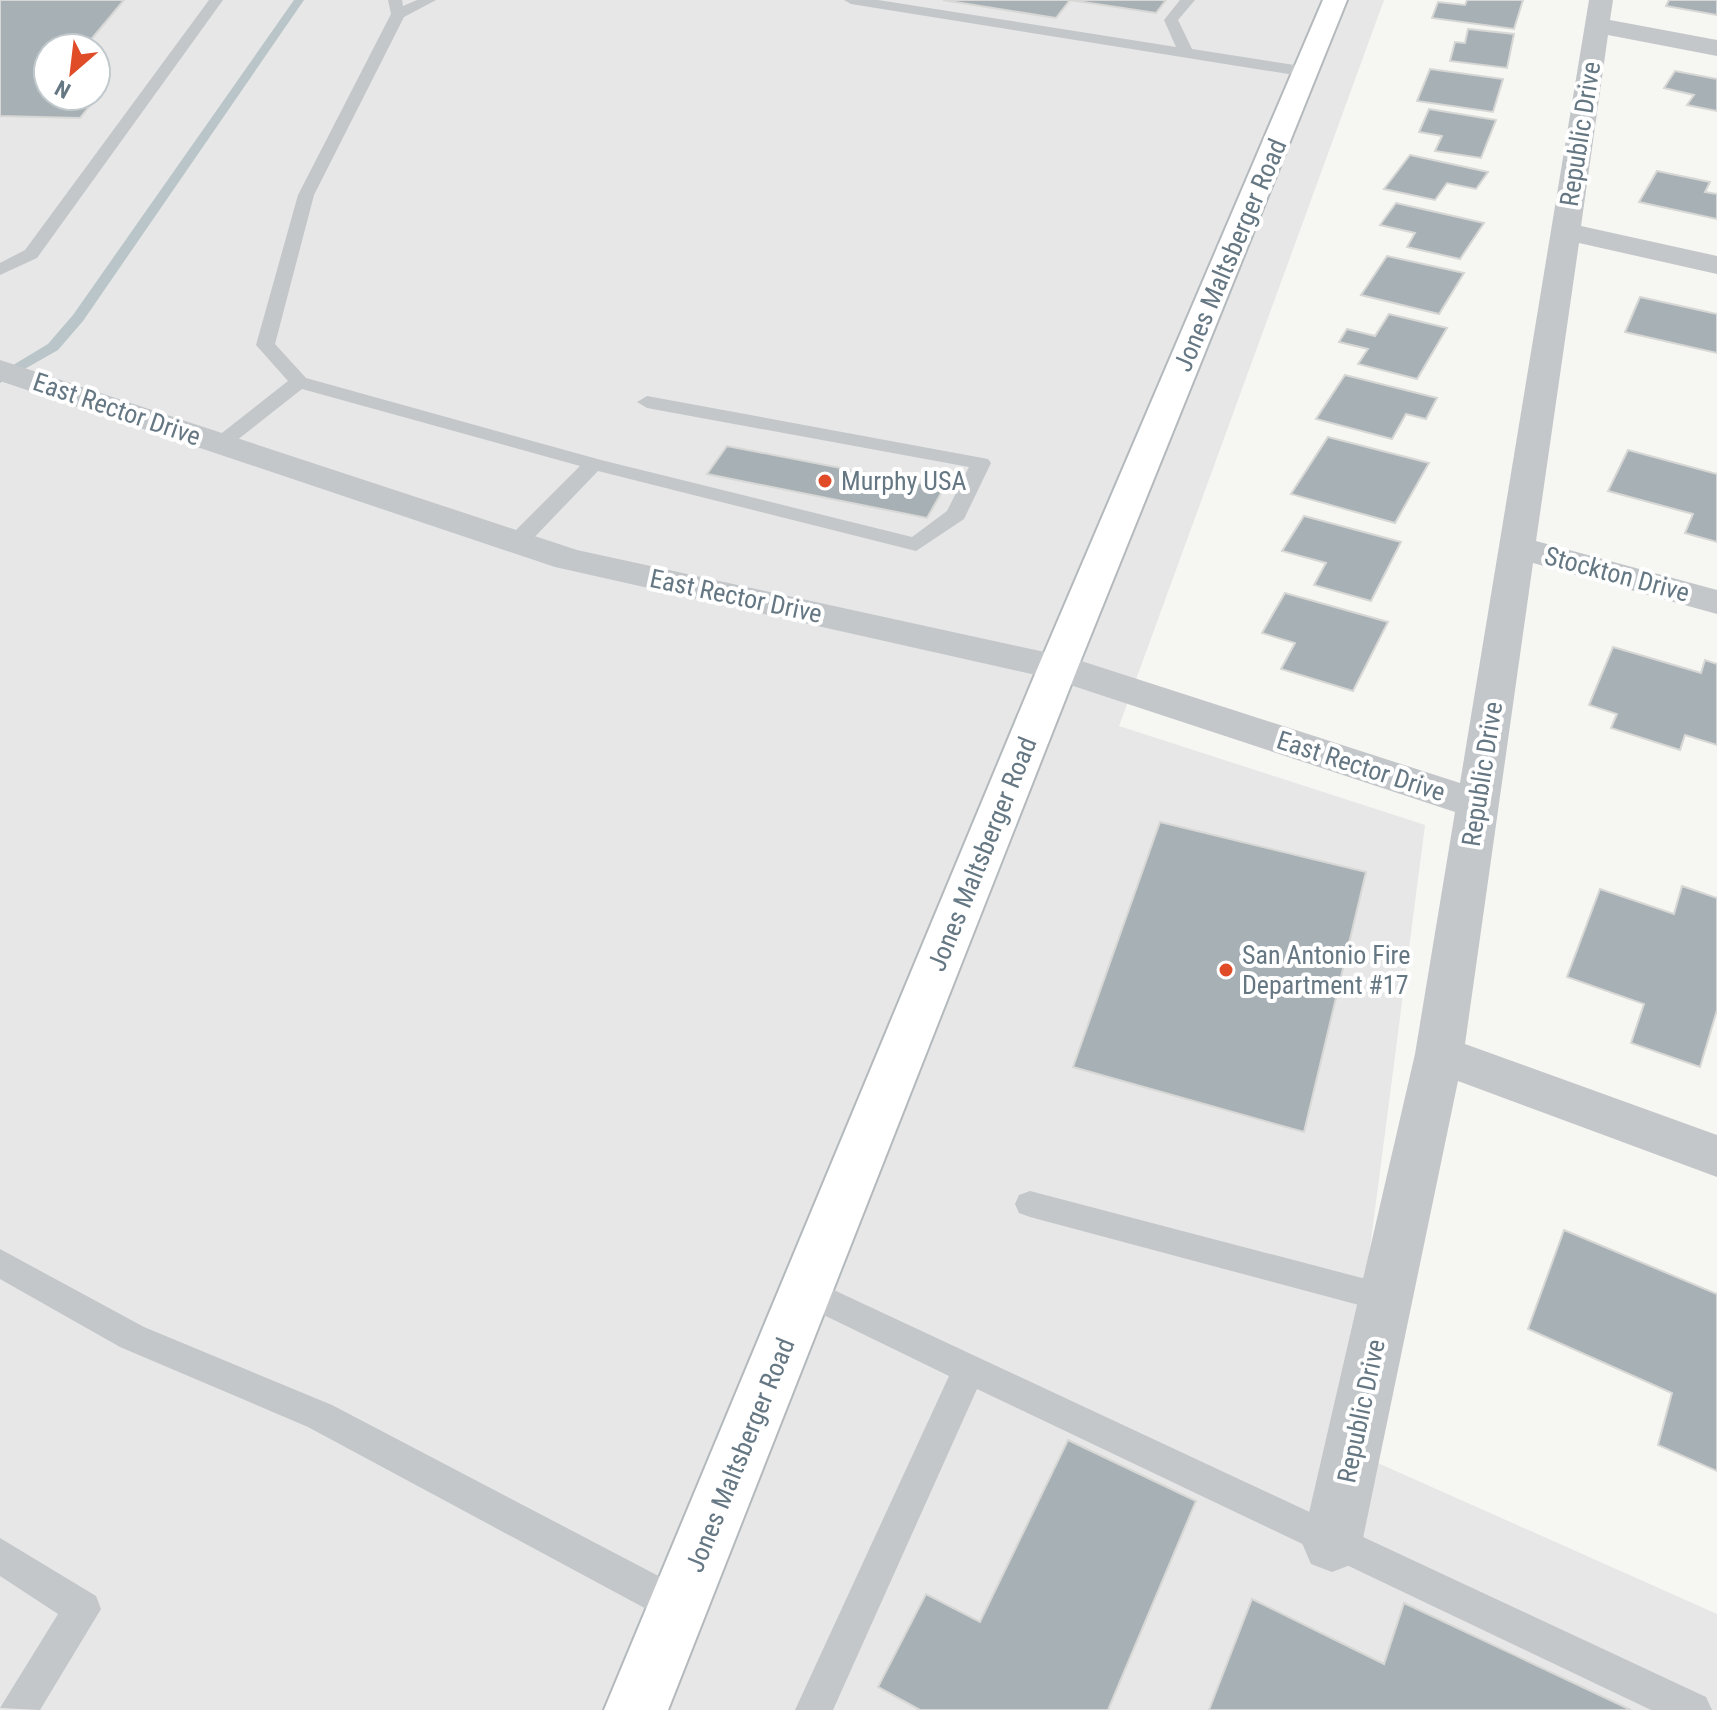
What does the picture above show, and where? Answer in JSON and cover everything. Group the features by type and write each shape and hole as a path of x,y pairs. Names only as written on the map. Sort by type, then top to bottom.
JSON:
{"main road":[{"name":"Jones Maltsberger Road","path":"636,1710 1058,667 1335,0"}],"street":[{"path":"1599,13 1717,48"},
{"name":"Republic Drive","path":"1332,1543 1439,1054 1599,13"},
{"path":"1566,231 1717,265"},
{"name":"East Rector Drive","path":"0,370 517,542 663,581 1058,667 1478,804"},
{"name":"Stockton Drive","path":"1517,547 1717,602"},
{"path":"1439,1054 1717,1156"}],"lane":[{"path":"0,270 31,254 216,0"},
{"path":"429,0 397,7 306,195 265,345 299,382 594,464 916,544 956,514 981,463 647,402"},
{"path":"851,0 1307,72"},
{"path":"1187,55 1171,20 1188,0"},
{"path":"220,444 299,382"},
{"path":"517,542 594,464"},
{"path":"1030,1204 1385,1298"},
{"path":"0,1263 132,1337 320,1416 678,1606"},
{"path":"806,1291 1332,1543 1693,1710"},
{"path":"814,1710 969,1369"},
{"path":"0,1555 83,1609 18,1710"}],"shaded area":[{"path":"0,0 1384,0 1119,726 1425,825 1344,1448 1717,1614 1717,1710 0,1710"}],"building":[{"path":"0,0 124,0 97,32 32,32 32,112 85,112 80,118 0,116"},
{"path":"943,0 1070,0 1056,18"},
{"path":"1070,0 1166,0 1156,13"},
{"path":"1467,0 1523,0 1514,29 1432,18 1438,2 1465,5"},
{"path":"1669,0 1717,0 1717,15 1666,6"},
{"path":"1468,29 1514,34 1507,68 1450,61 1455,42 1465,43"},
{"path":"1430,69 1503,79 1493,112 1417,101"},
{"path":"1675,71 1717,79 1717,111 1687,105 1694,95 1664,88"},
{"path":"1429,109 1496,120 1481,158 1435,151 1442,136 1419,132"},
{"path":"1410,155 1488,172 1476,189 1447,183 1435,200 1384,189"},
{"path":"1657,171 1710,182 1705,192 1717,194 1717,219 1639,202"},
{"path":"1396,203 1484,223 1460,259 1407,247 1415,233 1380,225"},
{"path":"1387,256 1464,273 1439,314 1361,295"},
{"path":"1640,297 1717,314 1717,353 1625,332"},
{"path":"1389,314 1447,328 1417,379 1358,364 1368,349 1339,342 1347,329 1375,336"},
{"path":"1345,375 1437,398 1426,419 1406,414 1392,439 1316,419"},
{"path":"1328,437 1429,463 1395,523 1291,494"},
{"name":"Murphy USA","path":"727,446 944,488 927,518 707,474"},
{"path":"1628,450 1717,474 1717,542 1685,533 1693,514 1608,491"},
{"path":"1304,516 1401,542 1371,601 1314,585 1326,563 1282,551"},
{"path":"1285,593 1388,622 1353,691 1281,669 1295,643 1262,633"},
{"path":"1613,647 1701,673 1705,660 1717,664 1717,745 1685,735 1680,750 1611,728 1617,714 1589,705"},
{"name":"San Antonio Fire Department #17","path":"1160,822 1366,872 1304,1132 1073,1067"},
{"path":"1682,886 1717,898 1717,1010 1700,1067 1631,1043 1644,1004 1567,977 1600,889 1674,914"},
{"path":"1564,1230 1717,1294 1717,1471 1658,1445 1672,1393 1528,1329"},
{"path":"1068,1440 1196,1501 1108,1710 920,1710 878,1687 926,1594 980,1622"},
{"path":"1252,1599 1384,1664 1404,1603 1631,1710 1209,1710"}],"waterway":[{"path":"0,379 53,347 78,318 299,0"}],"place":[{"name":"Murphy USA","path":"825,481"},
{"name":"San Antonio Fire Department #17","path":"1226,970"}]}
